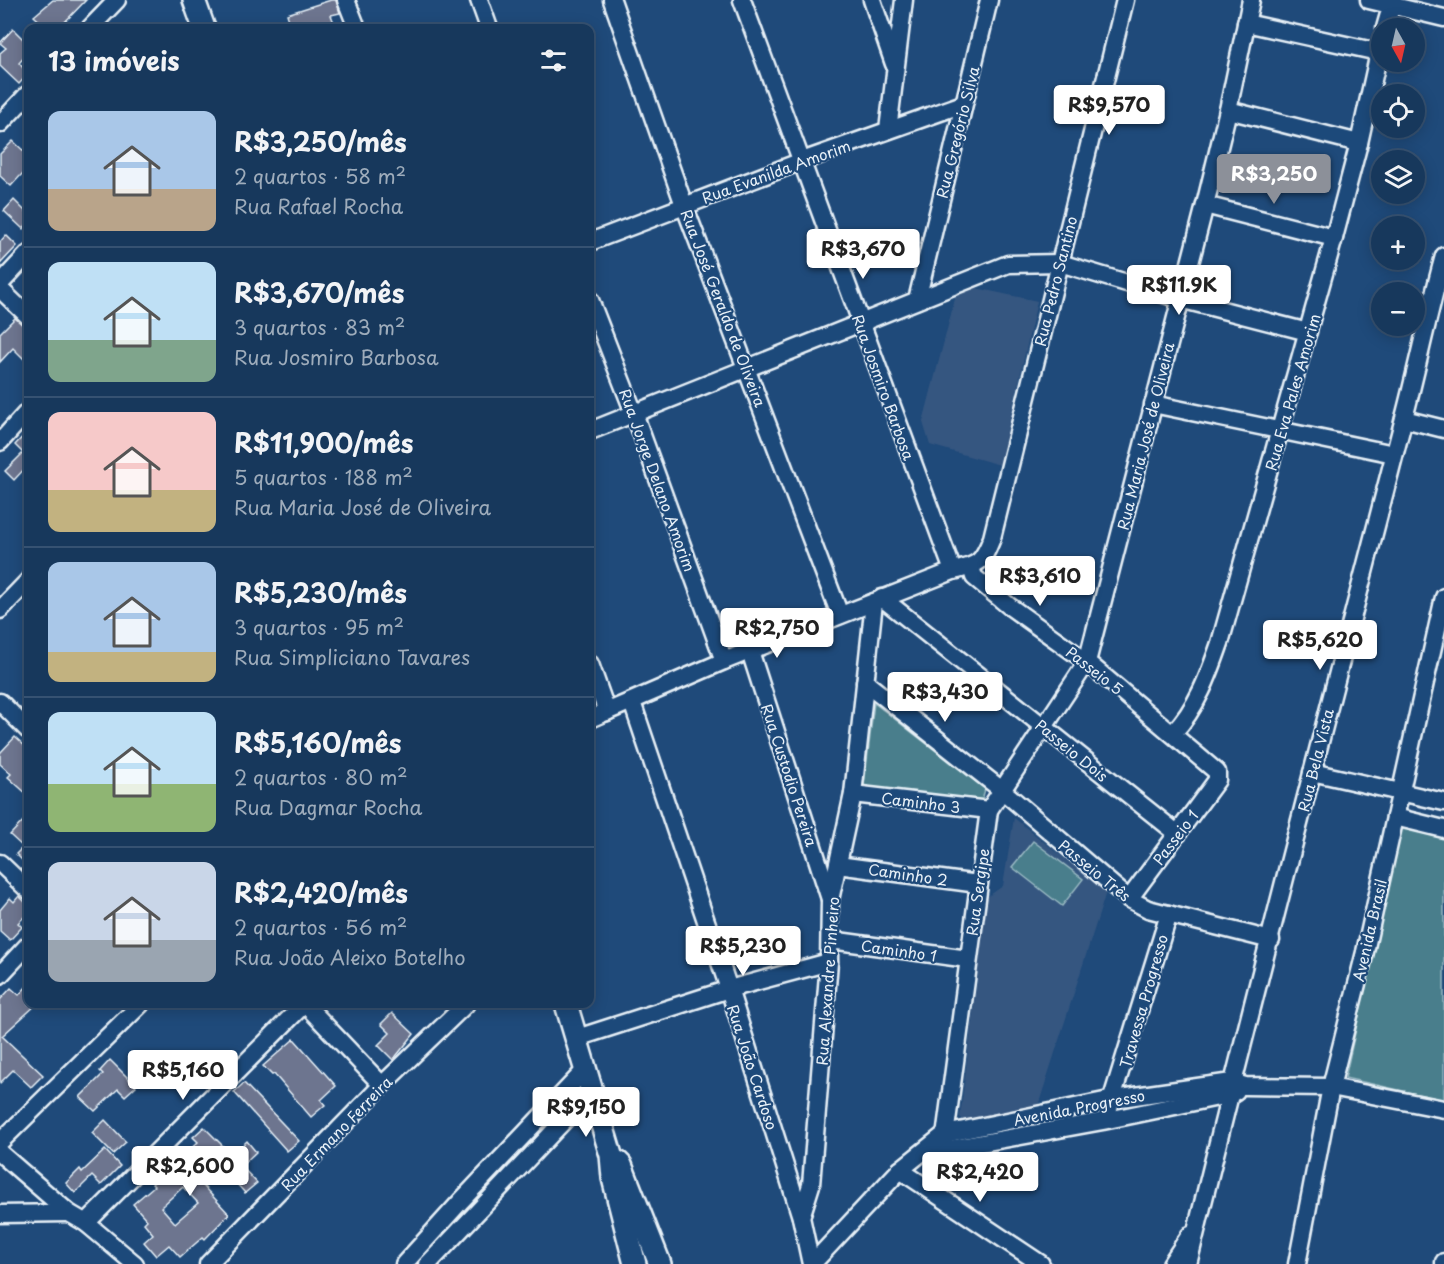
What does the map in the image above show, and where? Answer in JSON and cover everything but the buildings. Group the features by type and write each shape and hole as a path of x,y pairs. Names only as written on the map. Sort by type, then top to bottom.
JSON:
{"main road":[{"path":"194,0 203,24"},
{"path":"567,1008 611,1155 613,1178 631,1261"},
{"path":"611,1155 621,1165 660,1264"}],"street":[{"path":"94,24 117,0"},
{"path":"346,0 355,24"},
{"path":"479,0 488,24"},
{"name":"Rua José Geraldo de Oliveira","path":"612,0 684,205 840,615"},
{"name":"Rua Josmiro Barbosa","path":"742,0 953,571"},
{"path":"872,0 896,67"},
{"path":"888,130 904,0"},
{"name":"Rua Gregório Silva","path":"917,300 989,0"},
{"name":"Rua Pedro Santino","path":"977,564 992,538 1125,0"},
{"name":"Rua Maria José de Oliveira","path":"1087,662 1205,206 1251,0"},
{"path":"1369,0 1392,3 1444,18"},
{"path":"1388,18 1392,3"},
{"path":"1246,23 1371,44"},
{"name":"Rua Eva Pales Amorim","path":"1173,733 1184,721 1199,697 1217,653 1334,238 1359,143 1374,72"},
{"path":"0,124 24,98"},
{"name":"Rua Evanilda Amorim","path":"594,240 802,160 963,104"},
{"path":"1228,110 1359,143"},
{"path":"1205,206 1334,238"},
{"name":"Rua Bela Vista","path":"1188,1264 1235,1088 1311,772 1404,419 1444,256"},
{"path":"0,284 24,258"},
{"path":"594,429 859,321 1008,264 1060,263 1180,299 1308,332"},
{"path":"0,289 24,312"},
{"name":"Rua Jorge Delano Amorim","path":"594,310 634,413 724,661"},
{"path":"1153,404 1394,454"},
{"path":"0,442 24,416"},
{"path":"1404,419 1444,429"},
{"path":"594,717 724,661 953,571 977,564"},
{"name":"Passeio 5","path":"977,564 974,577 1009,606 1087,662 1216,769 1218,774"},
{"path":"0,610 24,585"},
{"name":"Avenida Brasil","path":"1297,1264 1331,1087 1401,792 1444,597"},
{"name":"Rua Alexandre Pinheiro","path":"801,1217 811,1185 830,962 830,900 853,794 865,682 878,600"},
{"name":"Passeio Dois","path":"878,600 1178,834"},
{"name":"Rua Custodio Pereira","path":"750,651 830,900"},
{"name":"Rua Sergipe","path":"944,1142 989,810 1087,662"},
{"path":"594,675 607,712"},
{"name":"Passeio Três","path":"865,682 1003,791 1129,899 1148,909 1271,939"},
{"path":"0,702 24,726"},
{"name":"Rua João Cardoso","path":"632,702 729,989 801,1217 812,1264"},
{"path":"1311,772 1444,802"},
{"name":"Passeio 1","path":"1129,899 1217,780 1218,774"},
{"name":"Caminho 3","path":"853,794 989,810"},
{"path":"1395,817 1444,829"},
{"path":"0,863 24,886"},
{"name":"Caminho 2","path":"838,865 978,884"},
{"name":"Travessa Progresso","path":"1103,1121 1114,1099 1168,914"},
{"name":"Caminho 1","path":"831,940 968,959"},
{"path":"0,975 24,949"},
{"path":"577,1038 729,989 830,962"},
{"path":"0,1142 137,1008"},
{"path":"86,1223 301,1008"},
{"path":"309,1008 382,1085"},
{"name":"Rua Ermano Ferreira","path":"208,1264 382,1085 462,1008"},
{"path":"404,1264 586,1069"},
{"name":"Avenida Progresso","path":"812,1264 900,1170 920,1153 944,1142 1114,1099 1235,1088 1331,1087 1444,1109"},
{"name":"Avenida Progresso","path":"944,1142 1103,1121 1235,1088"},
{"path":"428,1264 593,1090"},
{"path":"0,1153 69,1213 86,1223 135,1264"},
{"path":"900,1170 1041,1264"},
{"path":"0,1214 69,1213"},
{"path":"1171,1264 1198,1222"},
{"path":"631,1261 650,1237"}],"shaded area":[{"path":"976,288 1037,301 1000,465 930,445 923,422 956,295"},
{"path":"1014,818 1106,892 1038,1106 964,1120 960,1117 987,897 1003,886"}],"green space":[{"path":"874,703 985,789 982,801 864,786"},
{"path":"1401,827 1444,835 1444,1100 1345,1078"},
{"path":"1033,841 1083,879 1062,906 1012,867"}]}
